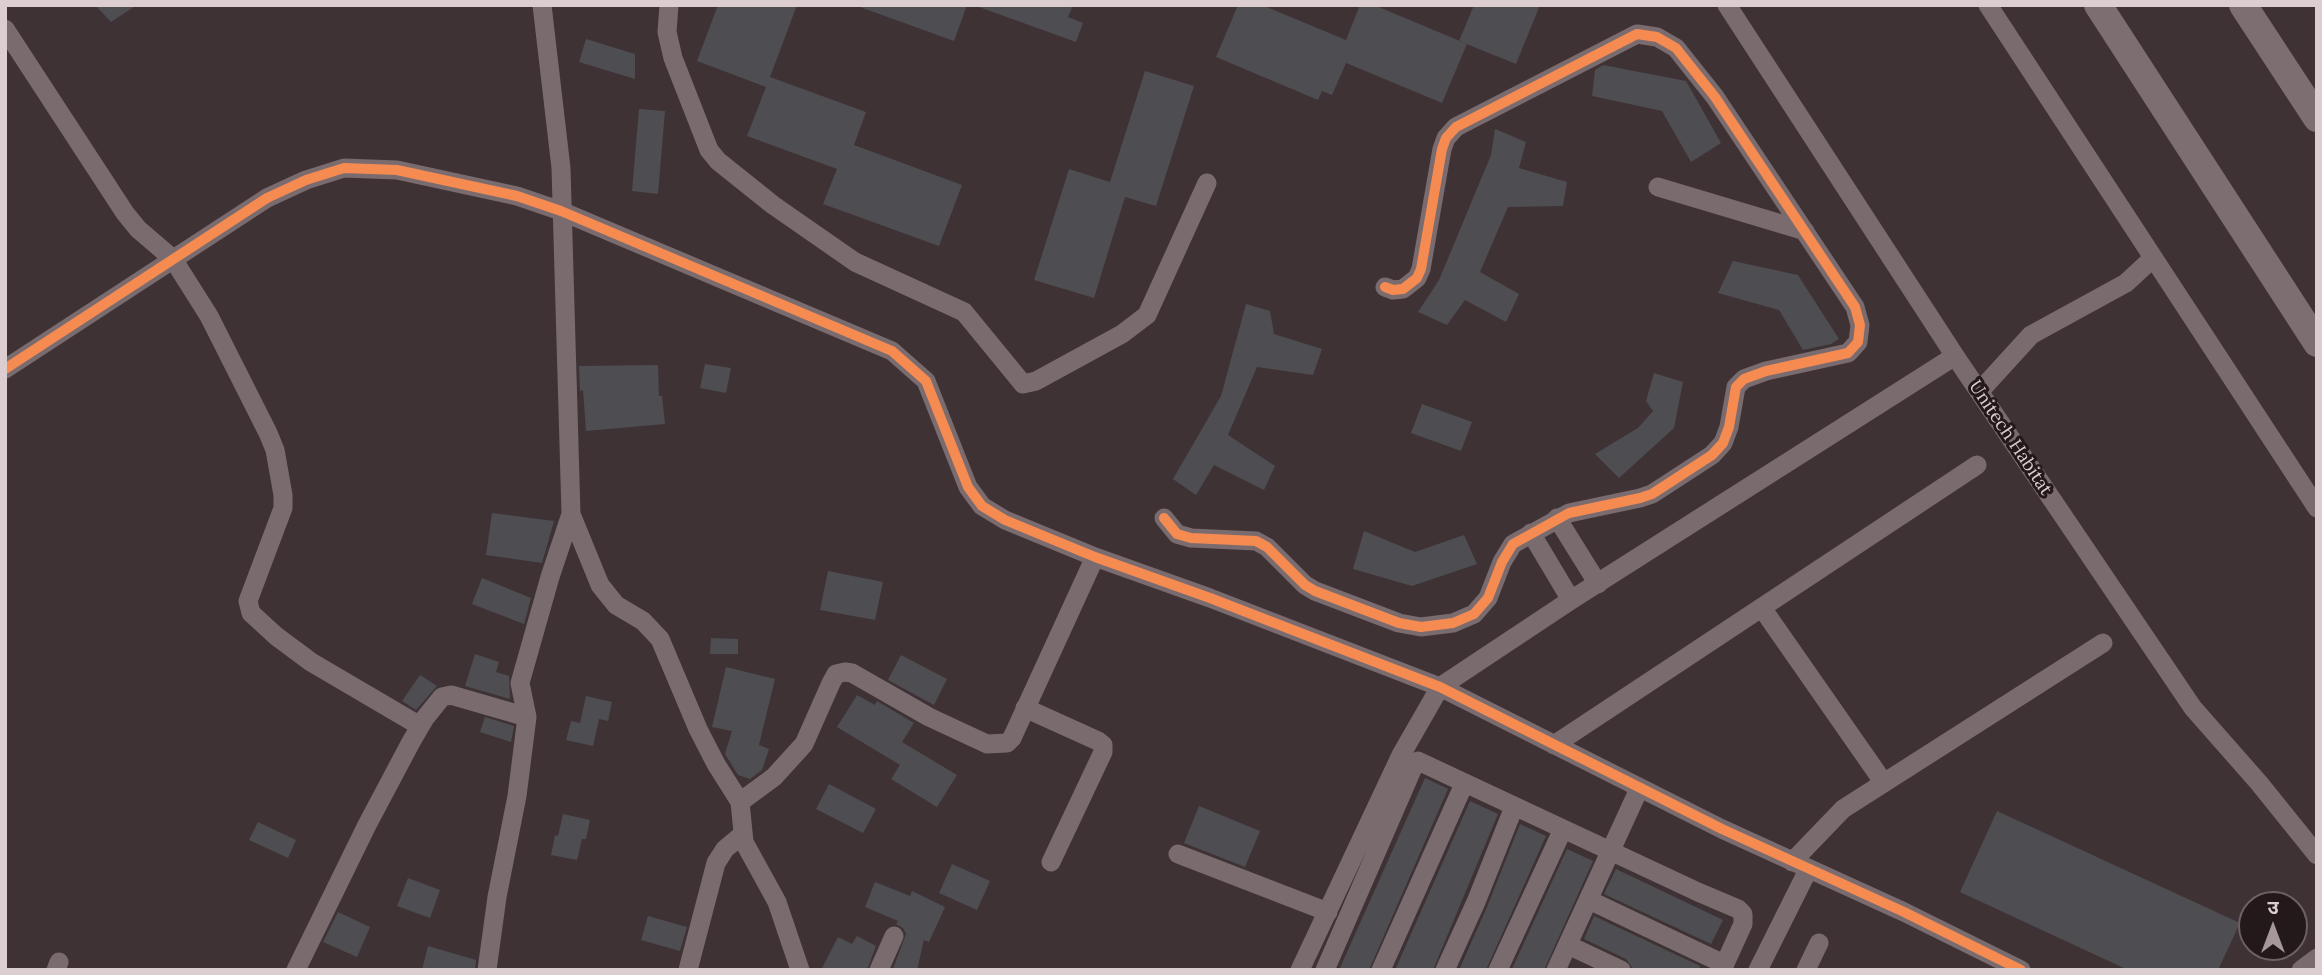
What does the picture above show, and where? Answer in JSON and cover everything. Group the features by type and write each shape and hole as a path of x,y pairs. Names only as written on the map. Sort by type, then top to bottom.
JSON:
{"main road":[{"path":"2098,5 2317,343"},
{"path":"2242,5 2317,118"}],"street":[{"path":"542,5 561,168 571,514 600,585 616,604 643,621 660,639 698,729 716,765 740,802 744,842 777,902 800,970"},
{"path":"669,5 667,32 673,58 709,150 718,161 773,205 855,262 964,312 1023,384 1036,381 1122,334 1147,315 1207,183"},
{"name":"Unitech Habitat","path":"1727,5 1955,356 2193,708 2317,855"},
{"path":"1987,5 2317,508"},
{"path":"5,29 125,213 138,229 173,259 209,316 268,433 275,450 284,495 283,508 248,601 251,613 311,662 420,726"},
{"path":"1164,518 1177,534 1191,538 1256,541 1267,547 1305,585 1315,591 1399,623 1421,627 1453,623 1474,614 1488,597 1513,544 1569,513 1652,494 1712,455 1723,443 1729,427 1736,387 1744,379 1766,370 1848,353 1858,342 1860,325 1855,307 1715,97 1676,48 1657,37 1637,34 1457,127 1446,138 1421,269 1417,278 1403,289 1392,290 1385,287"},
{"path":"5,369 267,198 306,180 344,168 397,170 517,196 892,351 926,381 968,487 982,506 1005,520 1095,557 1210,598 1440,687 1639,789 1904,912 2021,970"},
{"path":"1658,187 1805,232"},
{"path":"1979,392 2031,335 2126,283 2153,258"},
{"path":"1300,970 1401,755 1440,687 1571,600 1955,356"},
{"path":"1554,746 1977,465"},
{"path":"487,970 497,897 517,796 527,717 520,683 571,514"},
{"path":"1558,517 1598,584"},
{"path":"1531,533 1571,600"},
{"path":"740,802 774,777 803,744 836,674 845,672 852,673 929,717 987,744 1007,743 1012,738 1095,557"},
{"path":"1762,608 1884,783"},
{"path":"1758,970 1800,866 1843,809 2103,643"},
{"path":"296,970 366,825 420,726 446,695 527,717"},
{"path":"1025,708 1098,741 1103,746 1103,752 1051,862"},
{"path":"1325,970 1415,763 1420,762 1738,909 1743,914 1743,923 1723,967 1589,900"},
{"path":"1381,970 1464,784"},
{"path":"1556,970 1639,789"},
{"path":"1445,970 1514,807"},
{"path":"1498,970 1563,829"},
{"path":"688,970 716,863 725,849 743,834"},
{"path":"1178,854 1328,912"},
{"path":"879,970 894,936"},
{"path":"1806,970 1819,943"},
{"path":"1568,945 1621,970"},
{"path":"2301,970 2317,958"}],"building":[{"path":"95,5 137,5 111,22"},
{"path":"718,5 797,5 770,77 866,112 854,145 962,185 939,246 823,204 837,169 747,136 766,87 697,61"},
{"path":"967,5 954,41 860,7"},
{"path":"1073,5 1068,17 1083,23 1076,42 979,7"},
{"path":"1238,5 1262,5 1346,40 1360,5 1374,5 1467,44 1442,103 1346,63 1332,95 1322,91 1318,100 1216,57"},
{"path":"1474,5 1540,5 1516,64 1459,41"},
{"path":"586,39 635,54 635,79 579,62"},
{"path":"1603,65 1686,81 1721,143 1691,162 1662,111 1592,96 1595,70"},
{"path":"1145,71 1194,86 1156,206 1125,197 1094,298 1034,280 1069,169 1110,182"},
{"path":"639,109 665,111 658,194 632,191"},
{"path":"1495,129 1526,142 1519,168 1567,182 1563,206 1508,207 1480,272 1519,294 1506,322 1465,300 1447,325 1418,312 1439,280 1491,155"},
{"path":"1733,261 1798,275 1839,339 1831,344 1803,350 1779,310 1718,293"},
{"path":"1246,304 1270,311 1274,334 1322,349 1313,375 1257,367 1228,435 1275,466 1264,490 1214,465 1196,495 1173,479 1221,396"},
{"path":"705,364 731,368 726,393 700,388"},
{"path":"658,365 659,396 662,396 665,424 586,431 579,366"},
{"path":"1654,373 1683,382 1674,428 1619,478 1595,454 1638,428 1653,411 1646,401"},
{"path":"1422,404 1472,422 1461,451 1411,433"},
{"path":"492,513 554,521 542,563 486,555"},
{"path":"1364,531 1415,552 1464,535 1477,564 1412,586 1353,569"},
{"path":"828,571 883,582 875,620 820,610"},
{"path":"482,578 531,598 524,624 472,604"},
{"path":"711,638 738,639 738,654 710,654"},
{"path":"475,654 499,662 496,672 509,676 510,699 465,686"},
{"path":"901,655 947,679 934,705 888,680"},
{"path":"726,667 775,679 759,745 769,749 762,770 750,779 738,775 725,754 732,731 712,727"},
{"path":"420,675 437,686 416,710 402,701"},
{"path":"857,695 875,705 877,701 914,723 902,742 957,775 937,807 891,779 900,765 837,727"},
{"path":"586,696 612,702 608,721 599,719 593,746 566,740 571,721 580,723"},
{"path":"485,717 514,726 511,742 480,732"},
{"path":"1425,778 1448,789 1369,970 1339,970"},
{"path":"829,784 876,809 863,833 816,809"},
{"path":"1470,801 1498,814 1433,970 1395,970"},
{"path":"1199,806 1260,831 1245,867 1184,843"},
{"path":"1997,811 2238,922 2238,927 2218,970 2128,970 1960,892"},
{"path":"563,814 590,820 577,860 551,855"},
{"path":"258,822 296,840 288,858 249,840"},
{"path":"1520,824 1546,836 1486,970 1459,970 1487,907"},
{"path":"1567,849 1593,861 1544,970 1512,969"},
{"path":"952,864 990,881 977,910 939,893"},
{"path":"1616,869 1723,920 1711,944 1604,894"},
{"path":"408,878 440,890 430,918 397,906"},
{"path":"875,882 910,896 912,891 945,907 929,942 924,940 917,970 893,969 906,934 903,928 896,924 898,921 865,907"},
{"path":"338,912 370,927 357,957 323,942"},
{"path":"648,916 687,927 680,951 641,940"},
{"path":"1594,916 1700,966 1699,970 1633,969 1626,959 1584,939"},
{"path":"857,936 876,946 867,970 821,970 838,937 852,944"},
{"path":"428,946 476,960 475,970 422,970"}],"cycle path":[{"path":"1164,518 1177,534 1191,538 1256,541 1267,547 1305,585 1315,591 1399,623 1421,627 1453,623 1474,614 1488,598 1502,562 1513,544 1569,513 1652,494 1712,455 1723,443 1729,427 1736,387 1744,379 1766,371 1848,353 1858,342 1860,325 1855,307 1715,97 1676,48 1657,37 1637,34 1456,127 1446,138 1442,149 1421,269 1417,278 1403,289 1385,287"},
{"path":"5,369 267,198 306,180 344,168 397,170 517,196 561,211 892,351 926,381 968,487 982,506 1005,520 1095,557 1210,598 1440,687 1722,829 1904,912 2021,970"}]}
